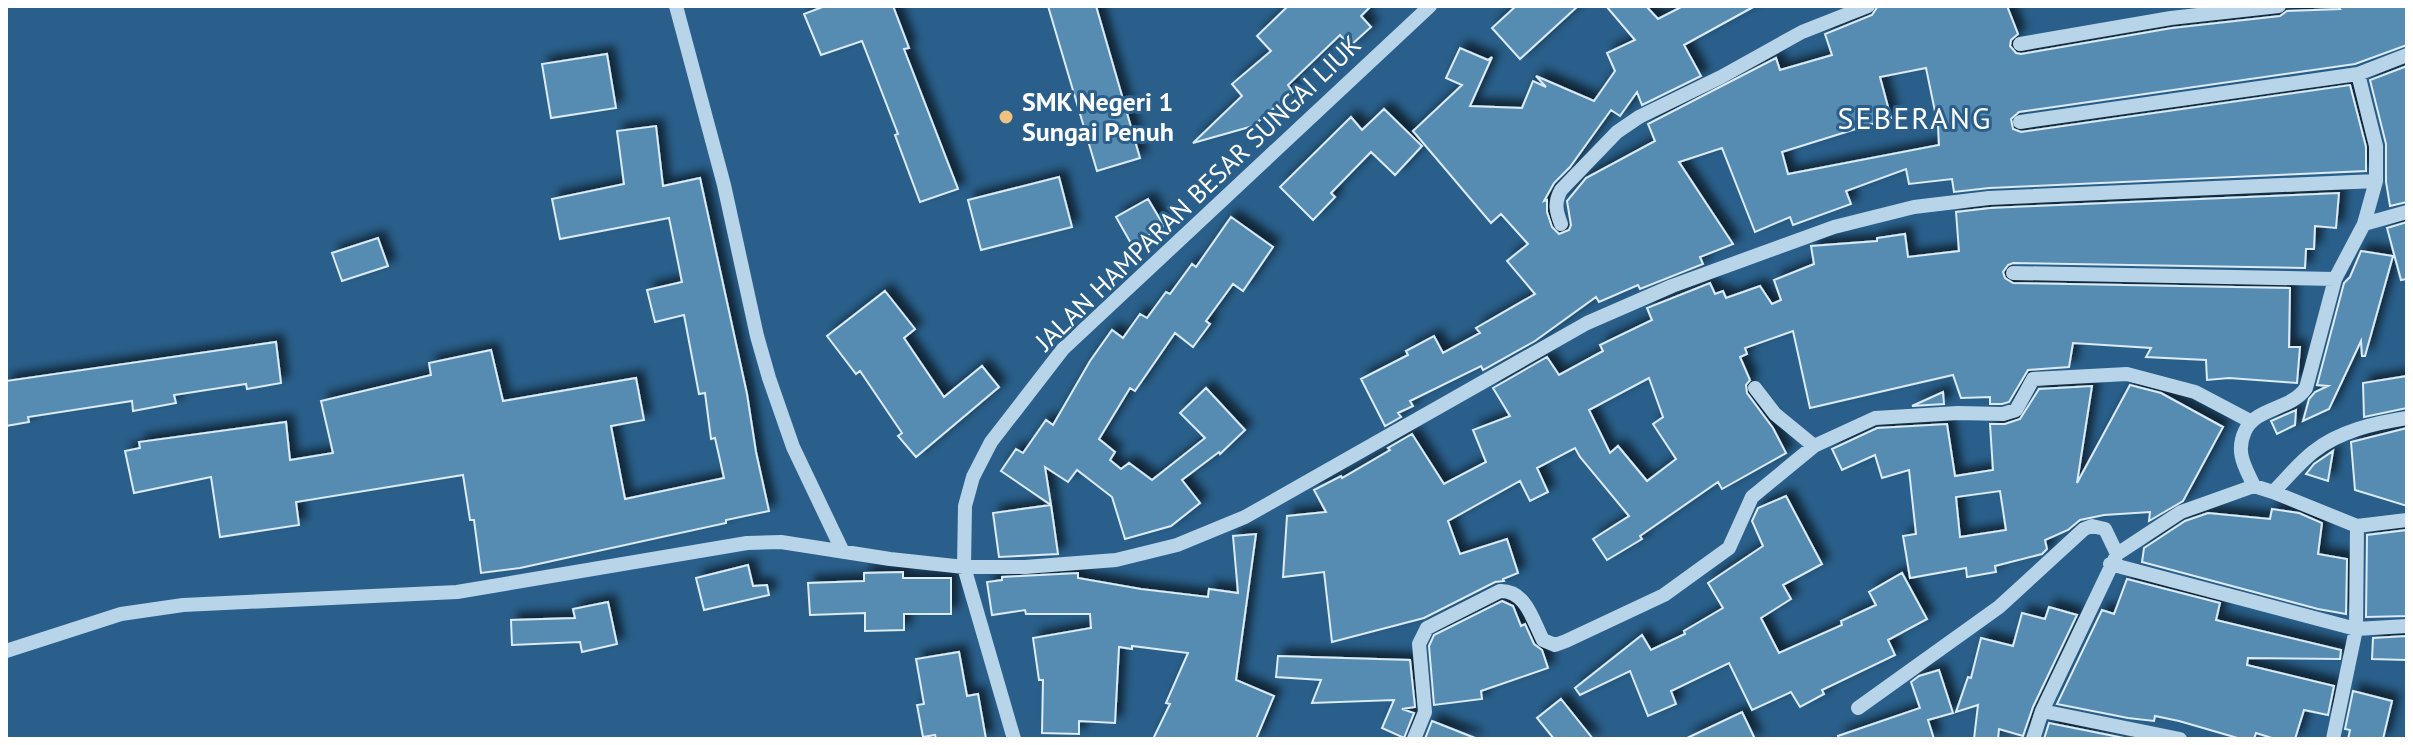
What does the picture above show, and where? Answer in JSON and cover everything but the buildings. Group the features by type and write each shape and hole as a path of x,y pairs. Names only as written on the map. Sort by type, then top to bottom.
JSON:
{"street":[{"path":"676,6 724,185 769,378 793,447 843,552"},
{"name":"JALAN HAMPARAN BESAR SUNGAI LIUK","path":"1014,739 964,567 965,506 973,477 991,442 1063,349 1430,6"},
{"path":"1561,224 1556,198 1617,132 1639,117 1721,77 1785,40 1868,6"},
{"path":"2020,44 2171,18 2279,6"},
{"path":"2020,122 2358,74 2407,55"},
{"path":"2254,486 2240,453 2241,439 2250,421 2299,398 2306,388 2335,279 2364,224 2376,181 2376,146 2358,74"},
{"path":"6,651 121,614 183,605 457,592 747,543 781,542 964,567 1056,566 1116,560 1177,545 1245,517 1587,323 1672,286 1834,227 1914,207 1989,198 2376,181"},
{"path":"2364,224 2407,212"},
{"path":"2013,273 2335,279"},
{"path":"1414,739 1425,712 1419,644 1427,628 1500,591 1510,591 1522,599 1543,640 1555,645 1566,641 1664,595 1729,548 1752,497 1814,446 1875,418 1958,413 2003,414 2016,410 2033,379 2127,374 2195,392 2250,421"},
{"path":"1755,388 1775,414 1814,446"},
{"path":"2273,492 2314,451 2343,435 2376,423 2407,418"},
{"path":"2033,739 2042,711 2114,556 2181,512 2254,486 2357,526 2407,520"},
{"path":"1858,708 1999,607 2084,529 2092,526 2105,529 2114,556"},
{"path":"2333,739 2356,629 2357,526"},
{"path":"2114,556 2356,629 2407,626"},
{"path":"2042,711 2170,738"}],"place":[{"name":"SMK Negeri 1 Sungai Penuh","path":"1006,117"}],"district":[{"name":"SEBERANG","path":"1915,119"}]}
